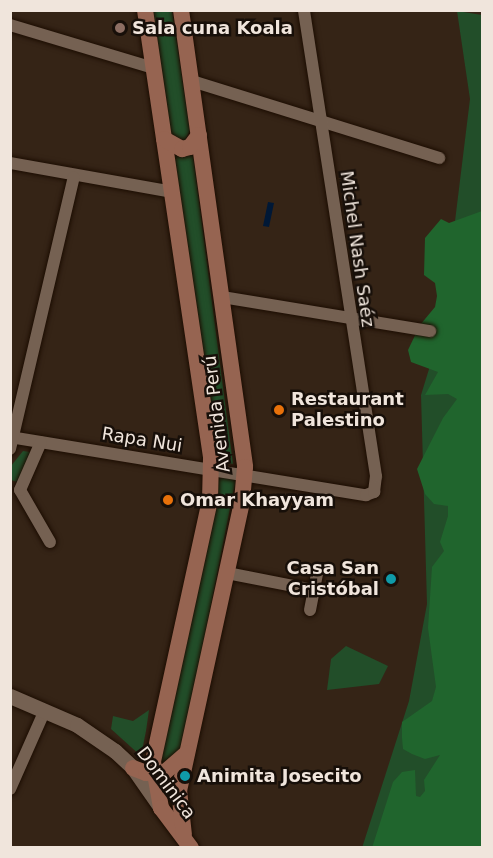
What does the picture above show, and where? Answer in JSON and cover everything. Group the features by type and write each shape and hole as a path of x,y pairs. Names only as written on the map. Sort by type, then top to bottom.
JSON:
{"main road":[{"name":"Avenida Perú","path":"145,10 212,470 210,500 154,754 154,774 161,808"},
{"name":"Avenida Perú","path":"181,10 245,475 227,573 178,799 190,846"},
{"path":"164,139 182,149 190,147 199,135"},
{"path":"134,768 154,774 171,769 188,752"},
{"name":"Dominica","path":"161,808 190,846"}],"street":[{"name":"Michel Nash Saéz","path":"304,10 348,316 376,476 374,492"},
{"path":"10,25 153,69"},
{"path":"192,81 439,158"},
{"path":"10,163 74,177 172,192"},
{"path":"12,441 74,177"},
{"path":"222,297 430,331"},
{"name":"Rapa Nui","path":"12,441 41,442 366,495 374,492"},
{"path":"41,442 15,488 50,542"},
{"path":"227,573 314,590"},
{"path":"310,610 317,574"},
{"name":"Dominica","path":"10,696 45,710 93,735 134,768 161,808"},
{"path":"10,789 45,710"}],"green space":[{"path":"151,11 172,11 190,130 185,140 176,141 167,132"},
{"path":"457,11 482,15 482,847 362,848 409,701 427,604 421,395 442,327 470,99"},
{"path":"192,148 233,464 214,460 171,149"},
{"path":"482,211 482,847 372,848 393,782 402,772 415,770 416,796 420,797 425,791 424,780 440,755 425,759 412,754 403,749 402,738 402,722 432,701 436,687 428,628 432,567 444,551 440,542 448,516 448,506 434,504 425,494 417,469 443,418 457,399 448,394 425,395 438,372 411,362 408,350 420,325 435,307 437,296 435,283 424,275 425,238 441,219 449,223"},
{"path":"23,451 30,452 23,484 11,480 11,466"},
{"path":"216,474 236,478 183,746 178,757 156,767"},
{"path":"346,646 388,666 379,684 327,690 331,659"},
{"path":"149,710 141,756 111,729 113,716 133,721"}],"water":[{"path":"268,202 274,203 269,227 263,226"}],"place":[{"name":"Sala cuna Koala","path":"120,28"},
{"name":"Restaurant Palestino","path":"279,410"},
{"name":"Omar Khayyam","path":"168,500"},
{"name":"Casa San Cristóbal","path":"391,579"},
{"name":"Animita Josecito","path":"185,776"}]}
